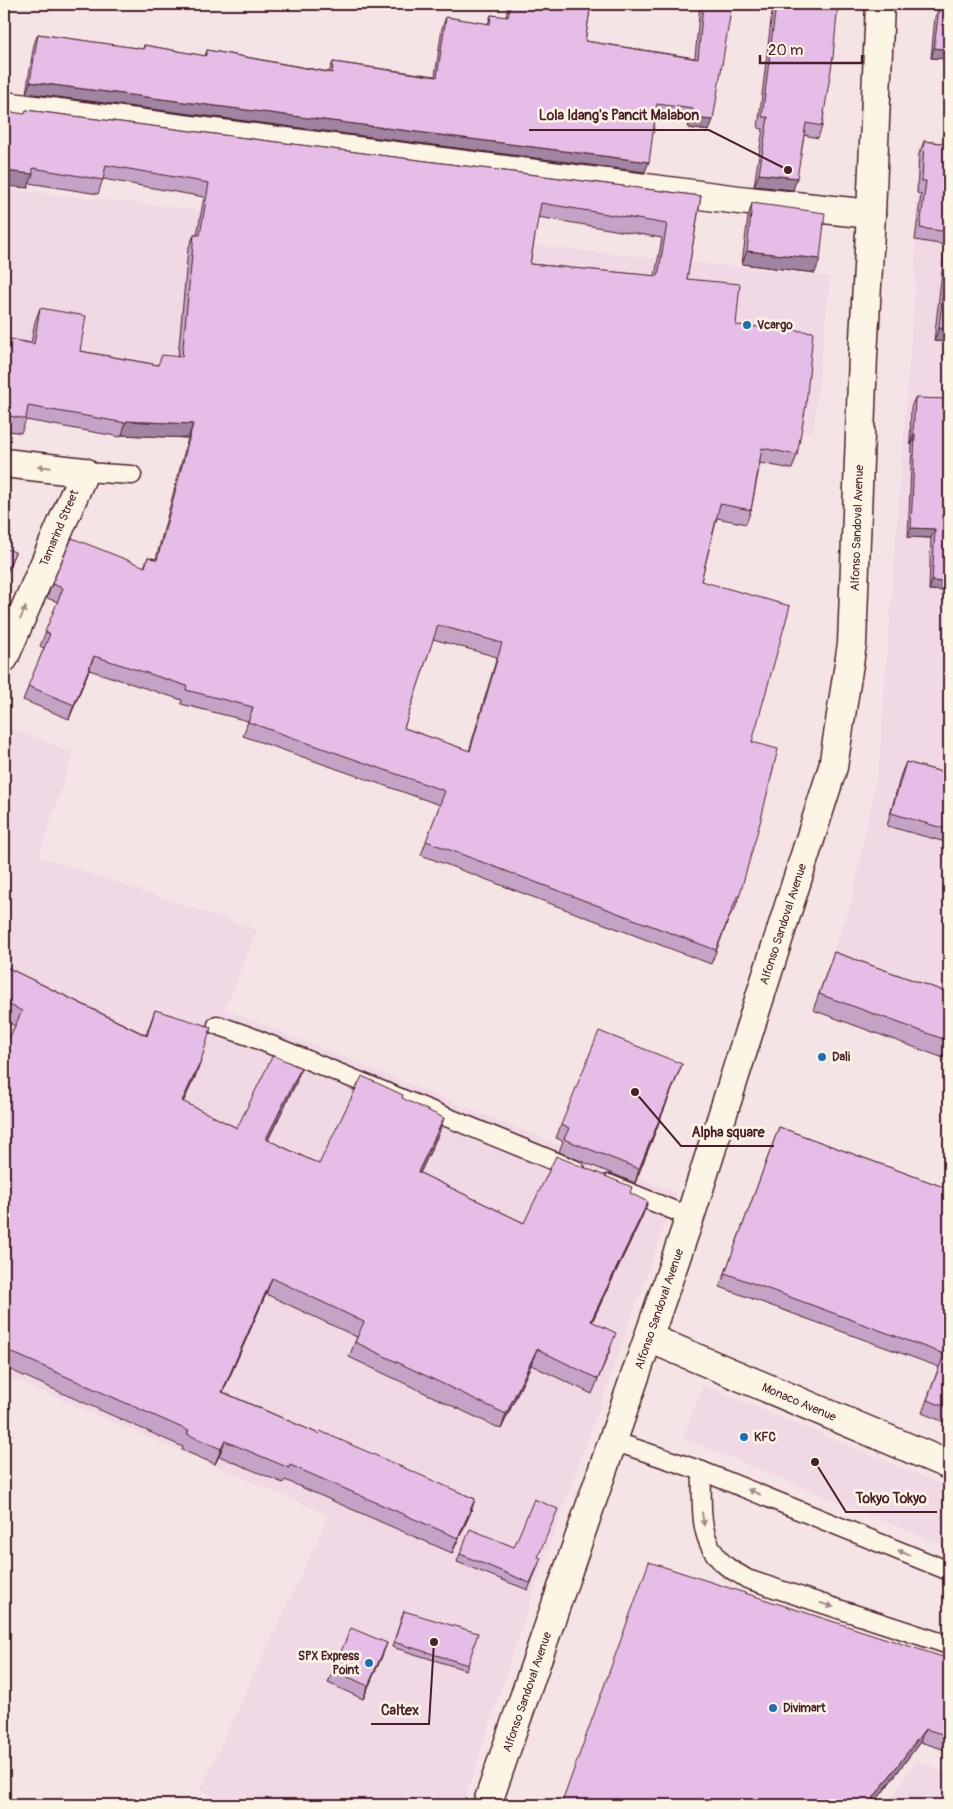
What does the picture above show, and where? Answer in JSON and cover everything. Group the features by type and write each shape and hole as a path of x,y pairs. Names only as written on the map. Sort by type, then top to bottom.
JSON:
{"main road":[{"name":"Alfonso Sandoval Avenue","path":"487,1805 690,1217 832,767 852,644 863,356 880,4"},
{"path":"4,106 739,200 871,214"},
{"name":"Tamarind Street","path":"4,463 84,472 4,658"},
{"name":"Monaco Avenue","path":"649,1338 949,1466"}],"lane":[{"path":"84,472 132,475"},
{"path":"217,1025 249,1036 690,1217"},
{"path":"613,1441 702,1471 949,1571"},
{"path":"702,1471 701,1517 709,1546 724,1564 747,1579 949,1645"}],"shaded area":[{"path":"917,147 949,151 949,1005 829,963 852,900 879,764 915,285"},
{"path":"4,189 830,277 813,432 4,354"},
{"path":"4,725 73,753 39,856 257,930 225,1009 676,1193 531,1598 463,1805 232,1805 200,1790 329,1515 4,1375"},
{"path":"703,1385 949,1487 949,1548 683,1438"},
{"path":"916,1760 949,1774 949,1805 888,1805"}],"building":[{"path":"510,4 591,4 585,41 698,59 703,4 732,4 713,120 692,118 693,109 657,104 649,162 30,82 38,34 144,49 144,45 206,56 207,50 332,73 333,62 437,77 446,17 490,24 491,15 508,17"},
{"path":"776,4 838,4 833,57 822,126 806,123 797,178 759,174 768,117 762,117"},
{"path":"939,8 949,9 949,50 934,48"},
{"path":"26,110 701,196 687,279 740,284 736,325 813,332 806,405 797,455 762,448 751,510 720,504 701,581 790,606 752,742 778,749 739,897 737,897 716,950 426,841 445,791 248,722 253,707 186,690 187,686 94,656 74,705 28,686 50,634 45,632 63,588 52,584 72,538 145,567 148,557 157,560 193,424 126,421 126,423 28,406 26,419 4,415 4,338 34,344 40,308 86,316 80,351 158,365 162,355 182,357 194,235 200,235 209,183 106,165 103,180 33,168 33,174 4,171 4,111 25,114","holes":["541,203 667,224 658,276 530,264","438,625 502,643 470,751 404,728"]},
{"path":"924,141 949,144 949,232 920,228 926,181 922,181"},
{"path":"752,203 825,213 820,259 747,251"},
{"path":"949,235 949,329 939,328"},
{"path":"915,398 949,399 949,582 932,581 935,529 911,528"},
{"path":"4,548 15,552 4,578"},
{"path":"906,762 949,774 949,830 891,813"},
{"path":"834,952 949,993 949,1041 819,994"},
{"path":"4,966 147,1036 155,1010 211,1027 201,1061 182,1101 237,1128 273,1055 301,1068 266,1139 319,1164 362,1076 403,1095 402,1098 444,1118 418,1172 524,1223 556,1156 632,1187 630,1193 648,1202 591,1321 616,1333 598,1379 537,1349 506,1414 355,1342 364,1322 272,1278 222,1392 319,1434 320,1431 475,1499 458,1538 290,1465 289,1468 225,1441 221,1449 187,1434 189,1431 4,1349 4,1049 22,1011 4,1002"},
{"path":"599,1031 682,1064 639,1169 564,1139 569,1128 561,1125"},
{"path":"779,1127 949,1189 949,1408 927,1400 944,1354 725,1273"},
{"path":"534,1499 558,1509 538,1557 541,1558 530,1583 460,1554 470,1529 514,1547"},
{"name":"Divimart","path":"649,1562 949,1659 949,1736 925,1729 868,1805 561,1805"},
{"path":"404,1611 478,1633 468,1665 394,1642"},
{"path":"351,1628 387,1643 368,1686 333,1670"}],"place":[{"name":"Lola Idang's Pancit Malabon","path":"788,170"},
{"name":"Vcargo","path":"747,325"},
{"name":"Dali","path":"822,1057"},
{"name":"Alpha square","path":"635,1092"},
{"name":"KFC","path":"744,1437"},
{"name":"Tokyo Tokyo","path":"815,1462"},
{"name":"Caltex","path":"434,1642"},
{"name":"SPX Express Point","path":"369,1663"},
{"name":"Divimart","path":"773,1708"}]}
